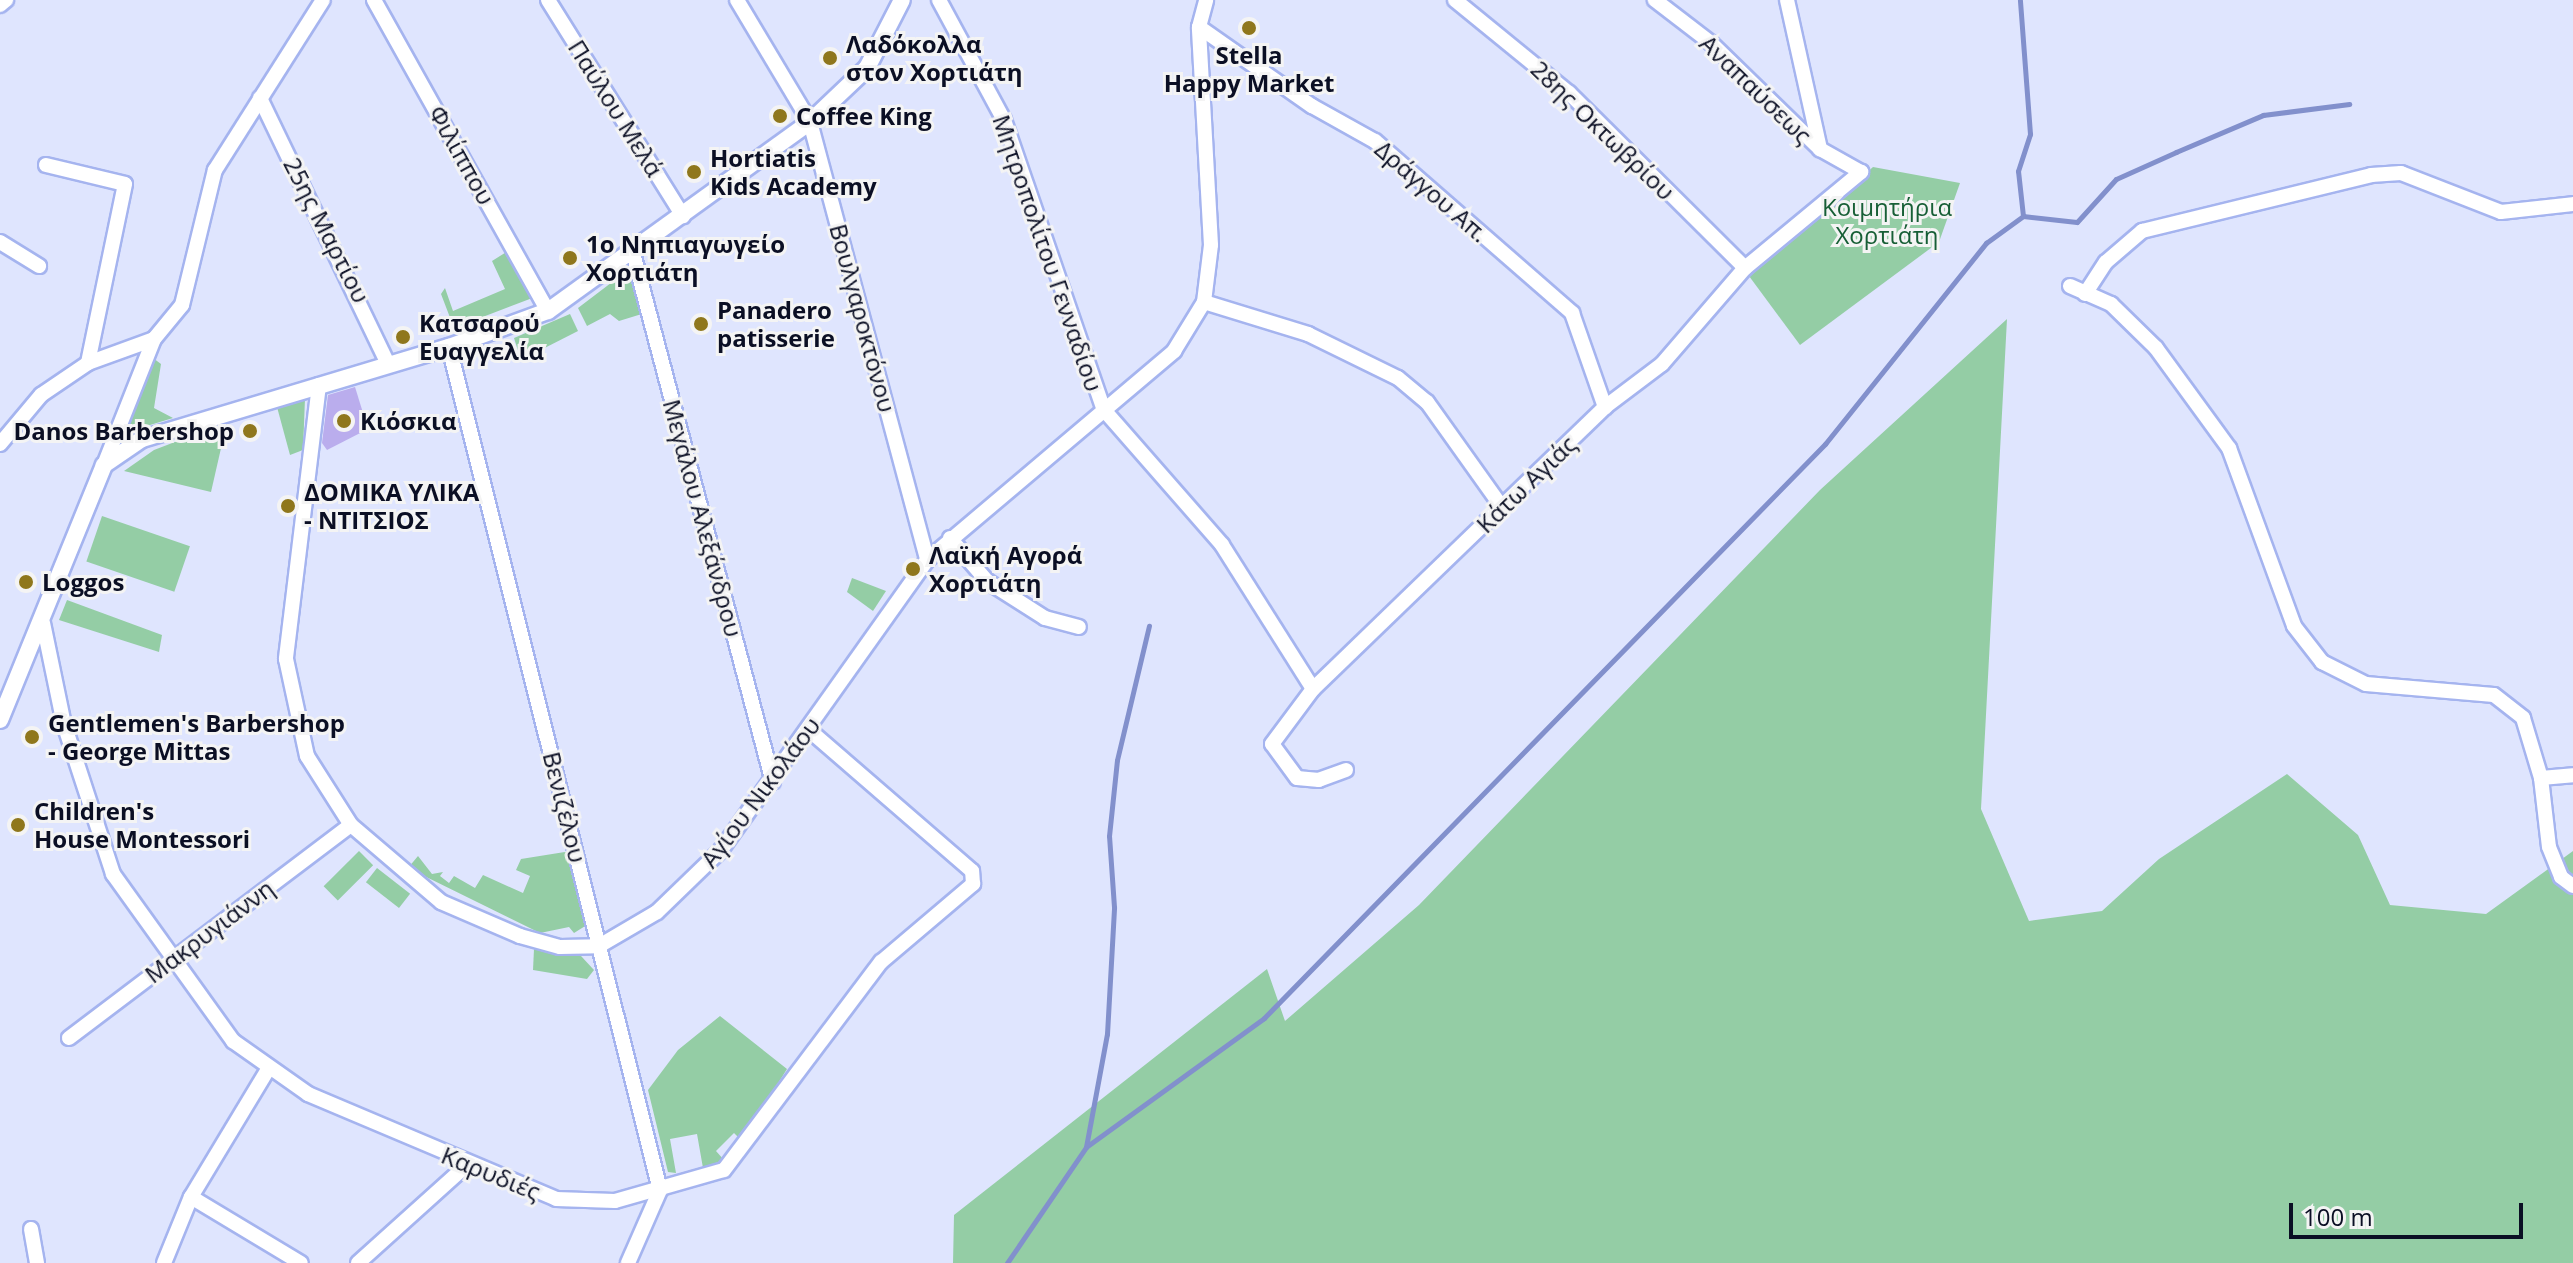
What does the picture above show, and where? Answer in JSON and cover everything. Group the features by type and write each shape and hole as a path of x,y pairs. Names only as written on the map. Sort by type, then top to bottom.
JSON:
{"street":[{"path":"0,5 6,0"},
{"path":"0,720 43,623 154,339 182,305 215,170 323,0"},
{"name":"Φιλίππου","path":"374,0 548,311"},
{"name":"Παύλου Μελά","path":"548,0 683,216"},
{"name":"Βουλγαροκτόνου","path":"737,0 810,122 927,560"},
{"path":"104,465 142,439 449,347 548,311 633,253 810,122 867,68 902,0"},
{"name":"Μητροπολίτου Γενναδίου","path":"939,0 1004,120 1104,410 1230,555 1313,689"},
{"name":"Αγίου Νικολάου","path":"599,946 683,891 773,782 927,560 1174,351 1204,302 1212,189 1199,27 1206,0"},
{"name":"28ης Οκτωβρίου","path":"1455,0 1569,93 1745,268"},
{"name":"Αναπαύσεως","path":"1655,0 1711,43 1820,149 1861,172"},
{"path":"1787,0 1814,100 1820,149"},
{"name":"Δράγγου Απ.","path":"1199,27 1312,106 1375,141 1572,313 1605,407"},
{"name":"25ης Μαρτίου","path":"260,98 388,364"},
{"path":"46,165 125,184 88,363"},
{"name":"Κάτω Αγιάς","path":"1346,770 1319,780 1297,778 1272,744 1313,689 1605,407 1662,364 1745,268 1861,172"},
{"path":"2085,294 2106,262 2142,231 2381,173 2401,173 2501,212 2573,204"},
{"path":"0,242 39,266"},
{"name":"Μεγάλου Αλεξάνδρου","path":"633,253 773,782"},
{"path":"2070,286 2111,304 2156,348 2229,448 2308,648 2354,682 2494,695 2523,718 2541,778 2549,847 2561,877 2573,886"},
{"path":"1204,302 1308,334 1398,378 1427,402 1502,507"},
{"path":"0,444 4,425 41,395 88,363 154,339"},
{"name":"Βενιζέλου","path":"449,347 660,1190"},
{"path":"319,385 286,676 307,756 351,825 441,902 520,936 560,947 599,946"},
{"path":"950,538 987,581 1045,618 1079,627"},
{"name":"Καρυδιές","path":"43,623 64,724 113,874 170,959 233,1041 267,1071 467,1165 556,1199 615,1201 724,1170 881,962 973,884 972,871 808,729"},
{"path":"2541,778 2573,775"},
{"name":"Μακρυγιάννη","path":"69,1038 351,825"},
{"path":"164,1263 191,1197 267,1071"},
{"path":"358,1263 467,1165"},
{"path":"628,1263 660,1190"},
{"path":"191,1197 301,1263"},
{"path":"31,1229 37,1263"}],"green space":[{"name":"Κοιμητήρια Χορτιάτη","path":"1873,167 1960,183 1939,242 1800,345 1749,276"},
{"path":"508,251 535,297 454,328 441,294 445,288 453,311 505,289 492,261"},
{"path":"628,270 645,313 619,321 610,314 587,326 578,308"},
{"path":"570,314 578,331 521,360 514,338"},
{"path":"2007,319 1981,809 2029,921 2102,911 2159,859 2287,774 2358,835 2390,905 2486,914 2573,851 2573,1263 953,1263 954,1215 1267,969 1285,1021 1419,905 1820,490"},
{"path":"153,358 161,364 154,408 173,418 127,432"},
{"path":"305,398 303,450 290,455 277,407"},
{"path":"227,422 211,492 124,471 154,450"},
{"path":"102,516 190,546 174,592 86,561"},
{"path":"852,578 886,591 873,611 847,592"},
{"path":"67,600 162,635 159,652 59,620"},
{"path":"359,851 373,865 338,900 324,886"},
{"path":"571,851 590,923 574,933 569,927 540,933 408,868 418,856 432,874 443,872 440,876 449,883 454,876 475,888 483,875 523,893 530,876 516,870 521,859"},
{"path":"377,868 410,894 399,908 366,882"},
{"path":"534,949 581,956 594,970 587,979 533,970"},
{"path":"720,1016 787,1069 742,1141 734,1133 716,1151 724,1160 703,1168 697,1134 670,1139 676,1173 668,1172 648,1090 678,1050"}],"building":[{"name":"Κιόσκια","path":"355,387 368,429 327,450 322,443 328,395"}],"waterway":[{"path":"1086,1147 1264,1018 1825,444 1986,243 2023,216 2018,171 2030,134 2020,0"},
{"path":"2023,216 2077,222 2116,179 2176,152 2263,115 2349,104"},
{"path":"1007,1263 1086,1147 1107,1034 1114,907 1109,836 1117,760 1149,626"}],"place":[{"name":"Stella Happy Market","path":"1249,28"},
{"name":"Λαδόκολλα στον Χορτιάτη","path":"830,58"},
{"name":"Coffee King","path":"780,116"},
{"name":"Hortiatis Kids Academy","path":"694,172"},
{"name":"1ο Νηπιαγωγείο Χορτιάτη","path":"570,258"},
{"name":"Panadero patisserie","path":"701,324"},
{"name":"Κατσαρού Ευαγγελία","path":"403,337"},
{"name":"Κιόσκια","path":"344,421"},
{"name":"Danos Barbershop","path":"250,431"},
{"name":"ΔΟΜΙΚΑ ΥΛΙΚΑ - ΝΤΙΤΣΙΟΣ","path":"288,506"},
{"name":"Λαϊκή Αγορά Χορτιάτη","path":"913,569"},
{"name":"Loggos","path":"26,582"},
{"name":"Gentlemen's Barbershop - George Mittas","path":"32,737"},
{"name":"Children's House Montessori","path":"18,825"}]}
